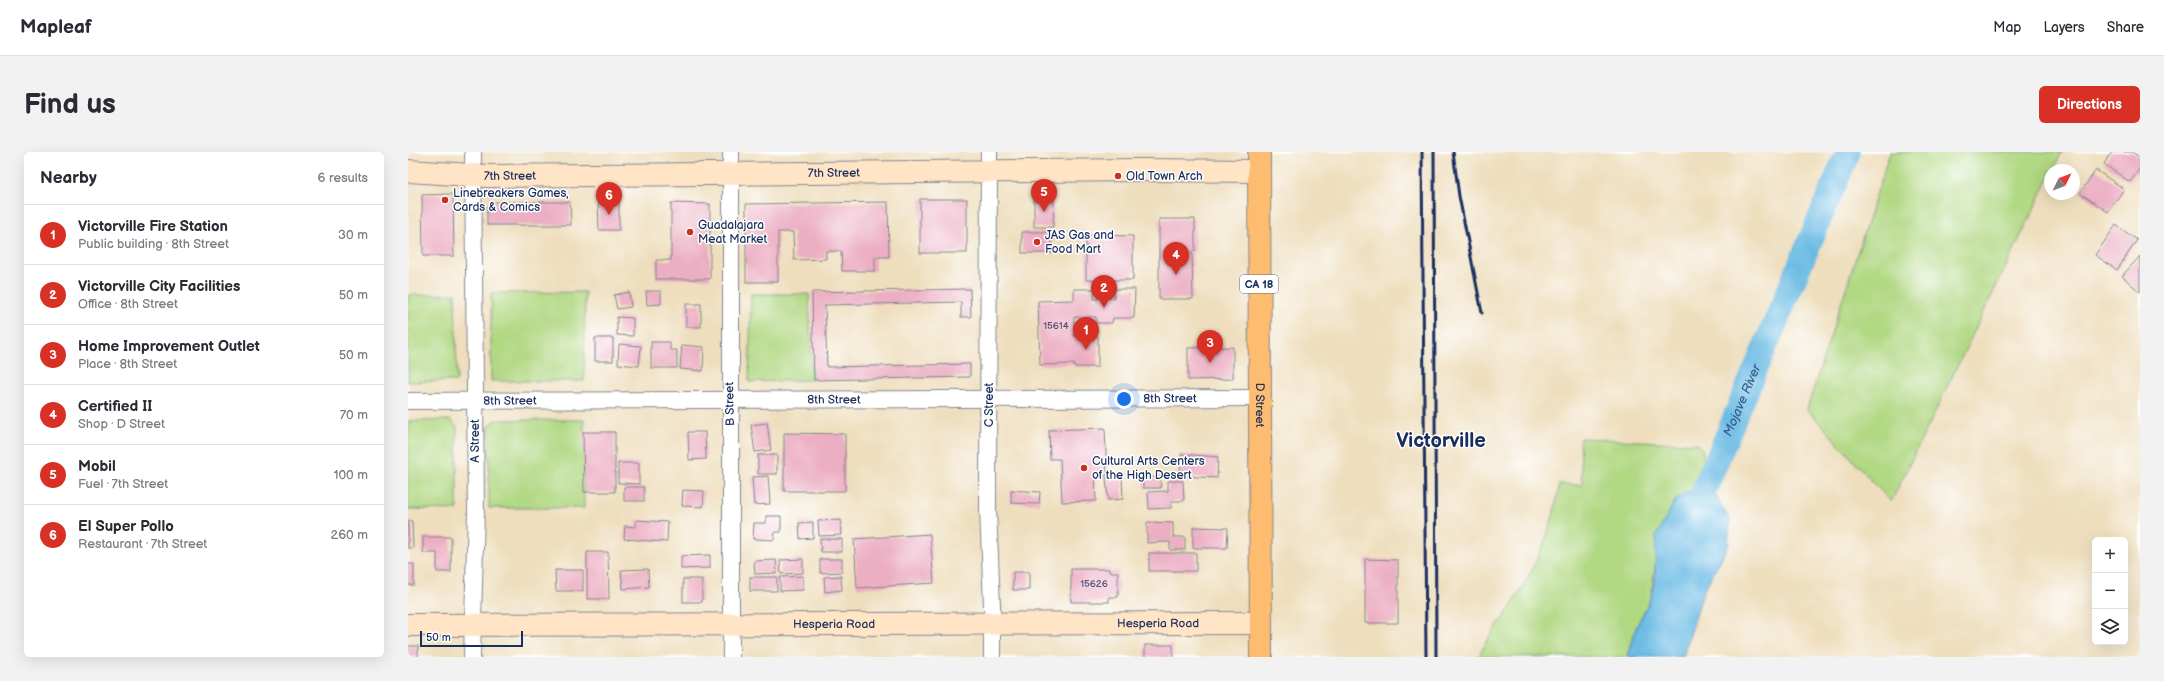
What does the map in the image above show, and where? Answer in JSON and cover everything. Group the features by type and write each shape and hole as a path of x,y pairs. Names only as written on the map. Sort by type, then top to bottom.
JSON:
{"main road":[{"name":"7th Street","path":"408,171 473,176 730,175 989,162 1259,162"},
{"name":"D Street","path":"1259,162 1261,657"},
{"name":"Hesperia Road","path":"408,625 1260,623"}],"street":[{"name":"A Street","path":"472,657 476,512 473,152"},
{"name":"B Street","path":"731,152 731,657"},
{"name":"C Street","path":"989,162 988,509 992,657"},
{"name":"8th Street","path":"408,401 1260,398"}],"green space":[{"path":"1890,152 2062,152 2056,164 2044,164 2044,188 1891,502 1807,409"},
{"path":"585,292 584,381 491,381 491,293"},
{"path":"455,294 457,381 408,382 408,295"},
{"path":"751,294 809,294 812,380 749,382"},
{"path":"450,420 457,427 457,510 408,509 408,421"},
{"path":"495,420 584,420 584,508 489,508 489,426"},
{"path":"1580,438 1698,444 1703,450 1704,490 1686,492 1675,501 1667,518 1656,559 1651,597 1636,628 1628,657 1479,657 1489,638 1519,594 1542,549 1553,517 1559,484 1582,485"}],"water":[{"path":"1704,490 1715,494 1730,521 1728,546 1704,590 1683,657 1628,657 1636,628 1651,597 1655,578 1656,536 1675,501 1686,492"}],"building":[{"path":"2112,152 2132,152 2140,157 2140,168 2130,182 2104,164"},
{"path":"2096,170 2124,189 2108,212 2080,193"},
{"path":"453,194 454,256 423,256 422,195"},
{"path":"1034,197 1054,198 1053,227 1034,227"},
{"path":"920,199 967,199 967,253 920,253"},
{"path":"598,201 619,201 619,230 599,230"},
{"path":"492,202 570,202 571,225 487,225 487,207"},
{"path":"888,202 889,257 875,257 875,271 842,271 841,251 826,251 826,259 794,260 793,232 778,232 778,282 746,282 746,204"},
{"name":"Guadalajara Meat Market","path":"671,203 710,204 710,279 656,279 656,260 671,260"},
{"path":"1159,219 1195,219 1195,251 1192,252 1193,299 1159,299"},
{"path":"2116,225 2137,240 2117,270 2095,255"},
{"name":"JAS Gas and Food Mart","path":"1022,232 1052,232 1052,253 1022,253"},
{"path":"1086,235 1133,236 1133,280 1086,280"},
{"path":"2140,256 2140,292 2122,276"},
{"path":"970,289 971,317 961,317 961,302 825,305 827,367 970,364 970,377 814,380 812,292"},
{"path":"1074,289 1095,289 1094,299 1098,299 1098,292 1109,293 1109,298 1114,298 1114,289 1135,289 1134,318 1113,318 1112,323 1096,323 1096,317 1074,317 1074,336 1098,336 1098,367 1074,367 1074,364 1040,365 1038,301 1074,300"},
{"path":"646,291 661,291 661,304 647,305"},
{"path":"629,292 631,307 617,309 614,295"},
{"path":"686,304 701,304 701,327 686,327"},
{"path":"617,317 633,318 633,336 617,335"},
{"path":"595,338 613,338 613,361 595,361"},
{"path":"651,342 670,342 670,350 677,350 677,368 651,368"},
{"path":"619,344 641,346 639,366 618,364"},
{"path":"682,345 704,347 703,371 680,369"},
{"path":"1233,347 1233,379 1188,380 1188,348"},
{"path":"767,423 771,450 755,452 751,425"},
{"name":"Cultural Arts Centers of the High Desert","path":"1105,428 1107,476 1095,477 1096,501 1062,502 1060,459 1050,459 1049,430"},
{"path":"583,432 615,432 615,492 584,492"},
{"path":"688,432 705,432 706,459 689,460"},
{"path":"784,433 845,434 845,491 784,491"},
{"path":"1181,454 1218,457 1217,478 1180,476"},
{"path":"758,455 777,455 777,474 758,474"},
{"path":"618,463 639,463 639,484 618,483"},
{"path":"768,476 770,504 754,505 752,477"},
{"path":"1122,477 1123,499 1108,500 1106,478"},
{"path":"1143,477 1160,477 1161,488 1143,488"},
{"path":"1168,481 1183,481 1184,501 1171,501 1171,508 1149,509 1148,492 1168,491"},
{"path":"624,487 644,487 644,501 624,501"},
{"path":"683,490 704,491 703,507 682,506"},
{"path":"1011,490 1040,492 1039,504 1011,503"},
{"path":"766,516 781,516 781,532 775,532 774,540 753,539 754,523 766,523"},
{"path":"636,520 668,522 667,542 624,539 625,526 636,527"},
{"path":"841,520 842,535 819,536 818,521"},
{"path":"408,521 412,521 413,548 408,548"},
{"path":"813,522 813,538 800,539 799,523"},
{"path":"1147,522 1173,523 1173,537 1185,537 1185,550 1170,550 1170,542 1147,543"},
{"path":"1193,527 1228,528 1227,548 1193,548"},
{"path":"930,534 934,583 857,588 854,539"},
{"path":"423,537 451,537 451,572 437,572 437,553 423,553"},
{"path":"820,539 842,539 842,552 821,552"},
{"path":"587,552 608,552 609,599 587,599"},
{"path":"1149,553 1196,553 1196,571 1149,571"},
{"path":"710,555 710,568 681,569 681,556"},
{"path":"803,559 803,573 781,574 780,560"},
{"path":"820,559 842,559 842,572 820,573"},
{"path":"1365,559 1398,560 1398,623 1365,623"},
{"path":"776,560 777,573 755,574 754,561"},
{"path":"408,564 414,564 414,585 408,585"},
{"path":"648,569 649,587 623,589 621,570"},
{"path":"1071,569 1109,569 1109,572 1118,572 1118,597 1109,597 1109,602 1071,602"},
{"path":"555,570 583,570 583,591 556,591"},
{"path":"1013,572 1029,572 1029,590 1013,590"},
{"path":"803,576 803,590 780,591 780,577"},
{"path":"841,576 842,590 825,592 824,577"},
{"path":"750,577 777,577 777,591 750,591"},
{"path":"683,579 702,579 702,602 683,602"},
{"path":"1145,645 1173,645 1173,657 1145,657"},
{"path":"408,646 418,646 418,657 408,657"}],"waterway":[{"name":"Mojave River","path":"1697,524 1704,490 1848,152"}],"railway":[{"path":"1422,152 1426,657"},
{"path":"1434,152 1436,657"},
{"path":"1453,152 1459,196 1482,313"}],"place":[{"name":"Old Town Arch","path":"1118,176"},
{"name":"Linebreakers Games, Cards & Comics","path":"445,200"},
{"name":"Mobil","path":"1044,212"},
{"name":"El Super Pollo","path":"609,215"},
{"name":"Guadalajara Meat Market","path":"690,232"},
{"name":"JAS Gas and Food Mart","path":"1037,242"},
{"name":"Certified II","path":"1176,275"},
{"name":"Victorville City Facilities","path":"1104,308"},
{"name":"Victorville Fire Station","path":"1086,350"},
{"name":"Home Improvement Outlet","path":"1210,363"},
{"name":"Cultural Arts Centers of the High Desert","path":"1084,468"}],"district":[{"name":"Victorville","path":"1441,441"}]}
